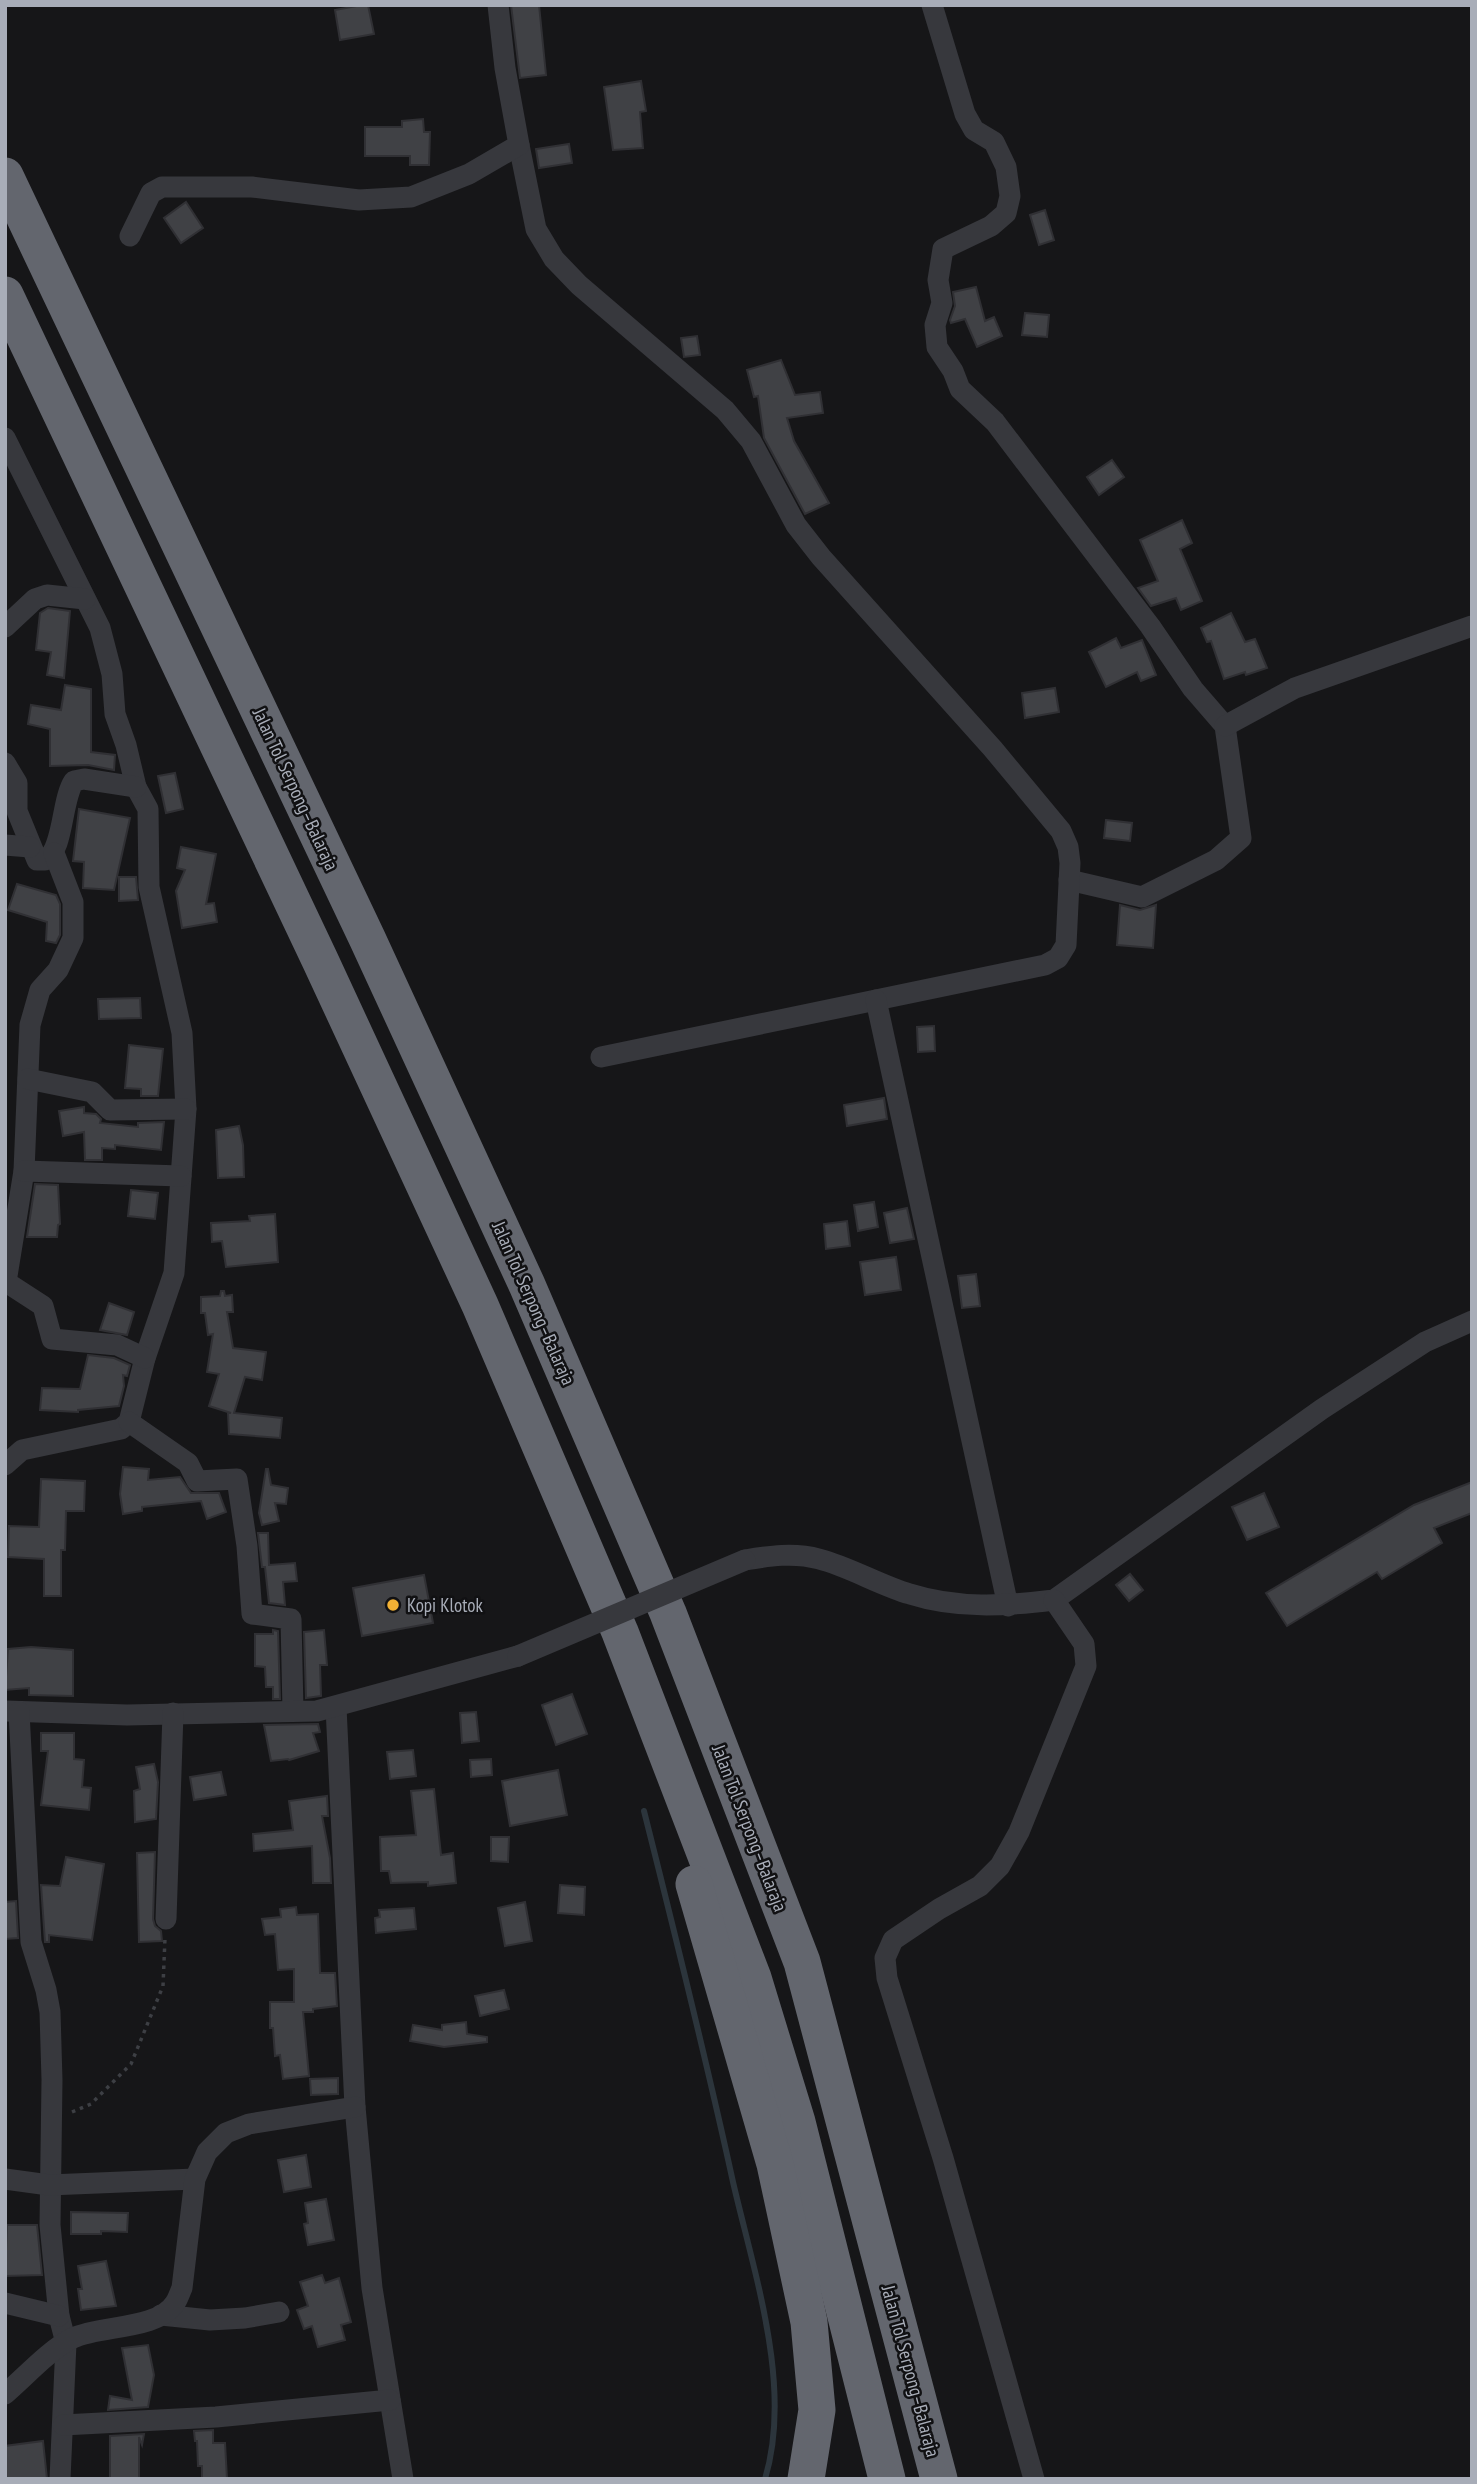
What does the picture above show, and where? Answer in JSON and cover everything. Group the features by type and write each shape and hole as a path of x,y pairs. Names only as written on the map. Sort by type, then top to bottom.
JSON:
{"highway":[{"name":"Jalan Tol Serpong–Balaraja","path":"5,176 367,938 527,1284 668,1613 802,1962 939,2479"},
{"path":"5,295 309,934 480,1305 620,1632 753,1978 797,2122 887,2479"},
{"path":"620,1632 775,2164 809,2322 817,2410 806,2479"},
{"path":"915,2381 947,2479"}],"street":[{"path":"498,5 505,68 537,229 554,259 579,285 725,410 751,441 796,525 821,557 993,749 1061,831 1068,847 1066,945 1058,958 1045,964 601,1057"},
{"path":"932,5 965,114 974,130 994,142 1006,167 1010,196 1006,213 991,226 943,249 938,281 942,303 935,325 937,347 953,371 960,388 995,422 1150,626 1193,689 1225,726 1241,838 1216,860 1142,897 1069,880"},
{"path":"130,236 146,200 151,193 162,187 252,187 359,200 411,197 469,174 519,145"},
{"path":"5,438 100,628 112,674 115,714 126,745 136,788 148,809 149,887 182,1032 186,1109 174,1273 145,1358 128,1422 121,1429 22,1450 5,1465"},
{"path":"5,627 34,599 47,595 85,599"},
{"path":"1225,726 1295,688 1472,626"},
{"path":"5,763 18,783 17,811 37,860 45,860 54,853"},
{"path":"136,788 84,779 74,781 68,793 54,853 73,902 73,938 58,970 37,997 30,1025 28,1079 15,1120 24,1171 6,1282 43,1306 52,1339 117,1345 145,1358"},
{"path":"5,845 30,847"},
{"path":"876,1000 1008,1606"},
{"path":"28,1079 92,1092 110,1110 186,1109"},
{"path":"24,1171 181,1176"},
{"path":"60,2479 66,2343 59,2316 50,2225 50,2012 46,1990 30,1941 12,1712 317,1711 518,1656 745,1560 780,1554 819,1558 910,1594 951,1604 1008,1606 1054,1600 1322,1409 1425,1342 1472,1321"},
{"path":"128,1422 188,1462 197,1481 237,1479 247,1546 252,1614 291,1619 293,1711"},
{"path":"1034,2479 946,2171 887,1978 885,1958 893,1940 980,1886 1000,1866 1019,1832 1086,1666 1084,1644 1054,1600"},
{"path":"336,1707 355,2107 372,2288 403,2479"},
{"path":"166,1919 173,1713"},
{"path":"5,2394 66,2343 88,2333 138,2323 161,2315 175,2304 182,2288 195,2179 207,2152 226,2133 249,2124 355,2107"},
{"path":"5,2179 49,2185 195,2179"},
{"path":"5,2303 59,2316"},
{"path":"161,2315 209,2320 245,2318 279,2312"},
{"path":"63,2425 216,2417 390,2400"}],"path":[{"path":"50,2121 91,2104 131,2064 163,1986 166,1919"}],"building":[{"path":"368,5 374,34 340,40 335,10"},
{"path":"511,5 539,5 546,75 520,78"},
{"path":"641,81 646,111 640,112 643,148 613,150 604,87"},
{"path":"423,119 424,132 430,132 429,165 410,165 410,156 365,156 365,127 402,127 402,121"},
{"path":"569,144 572,163 539,168 536,149"},
{"path":"186,202 203,228 181,243 164,218"},
{"path":"1045,210 1054,240 1039,245 1030,215"},
{"path":"976,287 985,321 994,317 1002,336 977,347 965,319 951,323 950,320 955,306 953,292"},
{"path":"1025,313 1049,315 1047,337 1022,335"},
{"path":"697,336 700,355 684,357 681,338"},
{"path":"781,360 795,395 820,392 823,413 787,418 794,441 829,503 805,514 764,438 758,396 754,397 747,370"},
{"path":"1112,460 1124,477 1099,495 1087,477"},
{"path":"1182,520 1192,543 1180,549 1202,601 1181,610 1176,598 1151,606 1138,588 1158,581 1140,540"},
{"path":"48,608 70,611 64,678 47,675 51,652 36,650 40,613"},
{"path":"1231,613 1245,642 1255,639 1267,668 1224,679 1211,641 1207,642 1201,628"},
{"path":"1116,638 1121,648 1142,640 1156,675 1141,681 1137,672 1106,687 1089,652"},
{"path":"65,685 91,689 91,752 115,755 114,770 88,765 50,766 50,729 28,724 31,705 61,710"},
{"path":"1055,688 1059,712 1025,718 1022,693"},
{"path":"175,773 183,809 166,813 158,776"},
{"path":"79,809 130,818 114,890 83,888 84,862 73,861"},
{"path":"1106,820 1132,823 1130,841 1104,838"},
{"path":"181,847 216,854 206,904 214,903 217,922 182,928 176,891 185,870 177,868"},
{"path":"119,877 136,877 138,900 119,901"},
{"path":"17,884 56,895 60,904 60,935 56,943 46,941 47,922 8,910"},
{"path":"1120,905 1140,910 1156,905 1153,948 1117,945"},
{"path":"140,998 141,1018 99,1019 98,999"},
{"path":"934,1026 935,1051 918,1052 917,1027"},
{"path":"129,1045 163,1049 158,1096 141,1096 141,1089 125,1088"},
{"path":"884,1098 887,1119 847,1126 844,1105"},
{"path":"84,1107 84,1113 96,1114 101,1119 100,1123 138,1127 138,1123 164,1122 161,1150 115,1145 115,1149 102,1148 102,1160 85,1160 84,1132 63,1136 59,1111"},
{"path":"239,1126 243,1145 244,1177 218,1178 216,1130"},
{"path":"35,1184 58,1185 60,1224 57,1237 27,1237"},
{"path":"131,1190 158,1193 155,1219 128,1216"},
{"path":"874,1202 878,1227 858,1231 854,1205"},
{"path":"907,1208 914,1239 890,1243 884,1213"},
{"path":"275,1214 278,1262 226,1267 222,1241 212,1242 211,1223 250,1221 249,1216"},
{"path":"847,1221 850,1246 826,1249 824,1224"},
{"path":"896,1257 901,1290 865,1295 860,1262"},
{"path":"976,1274 980,1306 962,1308 958,1276"},
{"path":"221,1291 224,1291 225,1296 232,1295 233,1312 227,1312 233,1348 266,1352 262,1380 245,1377 234,1413 282,1418 280,1438 229,1434 228,1413 231,1413 209,1406 219,1374 207,1372 213,1334 208,1335 205,1313 201,1313 201,1297 220,1296"},
{"path":"109,1303 134,1312 127,1335 100,1330"},
{"path":"88,1355 114,1358 130,1365 127,1376 123,1375 124,1386 119,1406 78,1412 40,1410 42,1388 80,1389"},
{"path":"123,1467 149,1469 148,1480 180,1477 191,1493 219,1493 226,1512 207,1519 201,1501 142,1507 142,1511 123,1514 120,1494"},
{"path":"266,1469 271,1485 288,1488 286,1504 275,1503 279,1521 262,1525 259,1513"},
{"path":"41,1479 85,1481 84,1511 66,1511 65,1550 61,1550 61,1596 44,1596 44,1559 8,1557 9,1526 39,1527"},
{"path":"1472,1482 1472,1513 1434,1528 1442,1543 1382,1579 1377,1572 1287,1626 1266,1593 1414,1505"},
{"path":"1264,1493 1279,1527 1247,1540 1232,1507"},
{"path":"258,1533 268,1533 269,1565 295,1563 297,1581 283,1582 285,1605 269,1603"},
{"path":"1130,1574 1143,1590 1129,1601 1116,1585"},
{"name":"Kopi Klotok","path":"424,1575 433,1623 362,1636 353,1588"},
{"path":"273,1630 278,1631 280,1699 273,1699 273,1687 266,1687 265,1667 255,1666 255,1634 273,1634"},
{"path":"324,1630 327,1665 320,1665 321,1696 306,1698 304,1632"},
{"path":"31,1647 73,1650 73,1696 29,1695 29,1688 5,1690 8,1649"},
{"path":"572,1694 587,1734 556,1745 542,1705"},
{"path":"476,1712 479,1741 462,1743 460,1713"},
{"path":"318,1724 320,1732 313,1733 319,1751 289,1760 271,1761 264,1725"},
{"path":"41,1733 74,1733 74,1759 84,1760 82,1787 91,1788 89,1810 41,1805 48,1751 41,1751"},
{"path":"413,1750 416,1776 390,1779 387,1752"},
{"path":"491,1759 492,1775 471,1777 470,1760"},
{"path":"154,1764 158,1782 156,1819 135,1822 134,1791 140,1789 136,1767"},
{"path":"558,1770 567,1815 510,1826 502,1781"},
{"path":"221,1772 226,1795 194,1800 190,1777"},
{"path":"434,1789 441,1855 453,1853 456,1883 428,1886 428,1882 391,1883 389,1871 381,1871 380,1837 416,1835 411,1791"},
{"path":"327,1796 328,1816 322,1816 330,1858 331,1883 313,1883 312,1846 254,1851 253,1834 293,1830 289,1801"},
{"path":"491,1837 509,1837 508,1862 491,1861"},
{"path":"155,1852 153,1919 155,1926 161,1931 162,1941 139,1942 137,1853"},
{"path":"66,1857 104,1864 92,1940 49,1935 49,1942 45,1942 41,1885 60,1886"},
{"path":"560,1885 585,1887 584,1915 558,1913"},
{"path":"16,1901 18,1938 5,1939 5,1902"},
{"path":"525,1902 532,1941 505,1946 498,1908"},
{"path":"296,1907 297,1915 318,1914 320,1973 335,1973 337,2006 303,2012 309,2076 283,2079 280,2055 275,2056 273,2028 270,2028 270,2002 294,2002 294,1969 278,1970 275,1934 265,1935 262,1919 281,1917 280,1909"},
{"path":"414,1908 416,1929 376,1933 375,1918 380,1917 379,1910"},
{"path":"504,1990 509,2009 480,2016 475,1996"},
{"path":"466,2022 467,2034 487,2037 487,2042 444,2047 410,2041 413,2025 442,2030 442,2025"},
{"path":"338,2078 338,2094 311,2095 310,2079"},
{"path":"306,2155 311,2187 284,2192 278,2160"},
{"path":"326,2199 334,2240 308,2245 304,2224 308,2223 305,2203"},
{"path":"71,2212 128,2213 127,2232 71,2234"},
{"path":"7,2225 37,2225 42,2275 5,2276"},
{"path":"106,2261 116,2306 81,2310 78,2289 82,2289 78,2266"},
{"path":"322,2275 325,2283 339,2278 351,2322 341,2325 345,2340 318,2347 312,2326 304,2329 297,2310 308,2306 300,2282"},
{"path":"148,2345 154,2375 148,2407 108,2410 110,2396 132,2400 122,2348"},
{"path":"213,2430 213,2443 225,2443 227,2479 202,2479 202,2466 198,2466 194,2431"},
{"path":"144,2434 142,2445 139,2437 139,2479 110,2479 110,2436"},
{"path":"43,2441 47,2479 5,2479 5,2446"}],"waterway":[{"path":"644,1811 767,2330 775,2407 773,2444 765,2479"}],"place":[{"name":"Kopi Klotok","path":"393,1605"}]}
